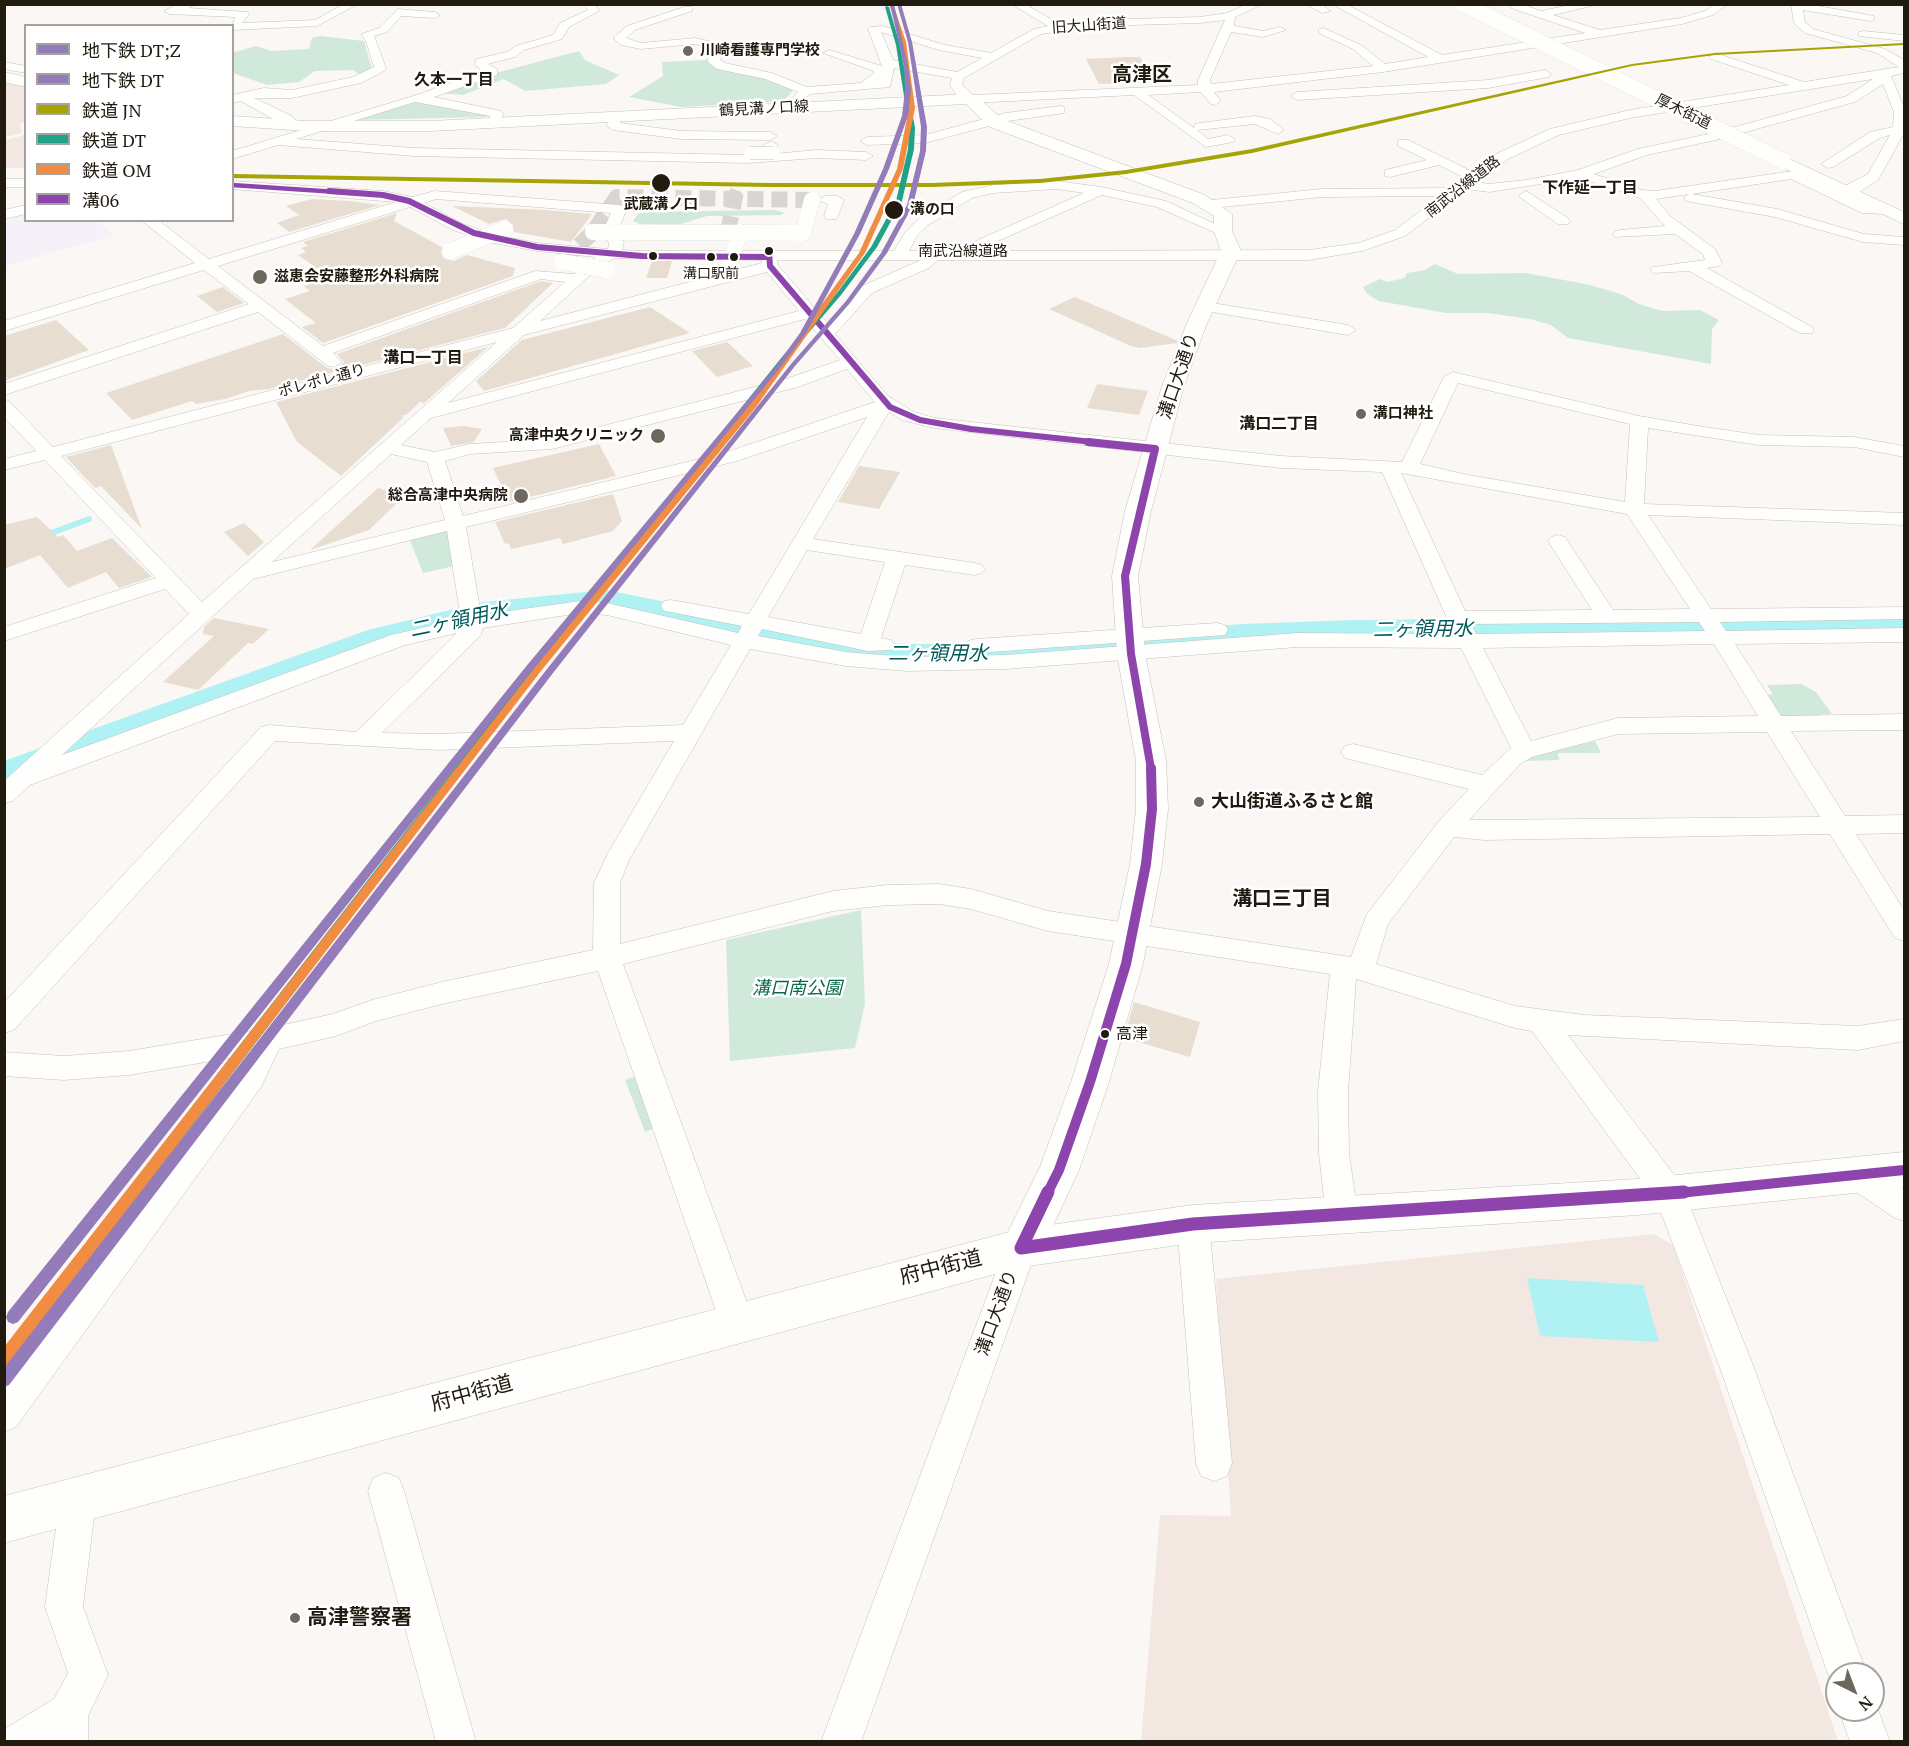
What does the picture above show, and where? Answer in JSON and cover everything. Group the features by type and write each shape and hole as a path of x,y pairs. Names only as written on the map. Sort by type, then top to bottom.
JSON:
{"main road":[{"name":"厚木街道","path":"1463,4 1850,189 1905,210"},
{"name":"厚木街道","path":"1476,4 1789,160"},
{"path":"4,77 24,82"},
{"name":"鶴見溝ノ口線","path":"234,121 325,126 495,124 970,99"},
{"path":"970,99 993,122 1212,204 1225,217 1223,231 1231,251 1230,255"},
{"name":"厚木街道","path":"1850,189 1905,219"},
{"name":"溝口大通り","path":"1021,1248 1059,1170 1087,1091 1126,964 1146,864 1152,809 1151,761 1131,644 1125,576 1155,449 1173,386 1197,323 1230,255"},
{"name":"府中街道","path":"4,1520 736,1322 1021,1248 1193,1224 1670,1194 1905,1170"}],"street":[{"path":"191,4 169,12 244,14 234,25"},
{"path":"234,27 317,22 353,4"},
{"path":"234,153 417,98 493,72 480,62 511,55 520,48 558,37 564,25 594,11 590,4"},
{"path":"670,4 688,9 631,28 619,38 625,43 641,46 684,42 705,43 717,48 714,62 722,66 768,76 806,91 865,84 886,84 888,63 879,29 943,48 994,57"},
{"path":"1016,4 1059,28"},
{"path":"1181,22 1197,4"},
{"name":"旧大山街道","path":"959,76 994,57 1028,34 1097,23 1228,22 1258,4"},
{"path":"1311,4 1326,11"},
{"path":"1337,4 1438,58"},
{"path":"1542,14 1595,4"},
{"path":"888,63 959,76 956,85 961,93 970,99 1204,89 1292,81 1682,21 1709,13 1723,4"},
{"path":"1864,4 1883,38"},
{"path":"1870,18 1796,5 1800,23 1823,36 1885,52 1905,65"},
{"path":"1565,39 1508,12 1520,6 1601,34"},
{"path":"1082,11 1097,23"},
{"path":"238,98 264,92 292,94 357,80 380,68 368,34 383,30 398,12 435,15"},
{"path":"1232,101 1213,101 1204,89 1204,80 1228,22 1263,34 1280,30"},
{"path":"1800,23 1883,38 1905,39"},
{"path":"1323,31 1357,47 1383,68"},
{"path":"829,53 880,69 879,76 870,79 865,84"},
{"path":"1715,57 1805,86"},
{"path":"5,65 24,70"},
{"name":"南武沿線道路","path":"234,185 367,192 409,201 458,227 493,239 559,250 606,264 642,256 768,258 1309,255 1373,244 1408,229 1519,146 1576,125 1828,82 1879,79 1905,70"},
{"path":"1280,98 1428,90 1488,84 1545,74"},
{"path":"1850,189 1866,183 1878,170 1900,129 1900,112 1888,80 1879,79"},
{"path":"1212,204 1322,193 1489,188 1526,184 1581,174 1643,152 1851,99 1879,79 1905,81"},
{"path":"357,80 417,98 496,114 495,124"},
{"path":"788,108 806,91"},
{"path":"867,141 925,139 1006,117 1116,102 1132,92"},
{"path":"1132,92 1206,142 1228,139"},
{"path":"238,98 288,119 294,125"},
{"path":"614,118 613,126 765,148"},
{"path":"1187,129 1255,120 1265,122 1278,130"},
{"path":"1828,164 1875,135 1900,129"},
{"path":"655,158 681,135"},
{"path":"279,141 340,148 404,151 655,158 763,159 766,158 765,148"},
{"path":"1403,142 1439,161 1462,188 1526,195 1571,188 1598,180"},
{"path":"765,148 761,159 817,154 866,156"},
{"path":"1390,173 1439,161"},
{"path":"1581,174 1645,195 1671,194 1793,175 1867,210 1885,210"},
{"path":"4,183 24,183"},
{"path":"901,252 911,234 923,222 967,195 993,189 1057,185 1101,191 1161,204 1223,231"},
{"path":"960,252 991,236 1101,191"},
{"path":"1671,194 1777,213 1863,238 1905,241"},
{"path":"4,326 409,201 443,195 620,209 608,235 617,242 606,264"},
{"path":"1526,195 1563,220"},
{"path":"1645,195 1665,219 1710,252 1714,263 1658,270"},
{"path":"594,224 740,232 757,236 803,233 819,200 837,200 831,216"},
{"path":"4,215 24,210"},
{"path":"151,222 348,374"},
{"path":"1620,234 1677,229"},
{"path":"497,231 464,245 502,257"},
{"path":"734,263 730,262 740,232"},
{"path":"991,236 1010,246 1011,252"},
{"name":"南武沿線道路","path":"768,258 901,252 1097,255"},
{"path":"555,257 562,262 606,264"},
{"path":"826,334 866,290 924,265 934,257"},
{"path":"768,258 808,313 887,404 908,416 934,423 1281,462 1398,467 1468,481 1634,508 1905,519"},
{"name":"ポレポレ通り","path":"4,465 520,331 768,258"},
{"path":"18,782 201,614 594,264 606,264"},
{"path":"1692,266 1806,330"},
{"path":"321,352 540,274 578,279"},
{"path":"4,390 260,306"},
{"path":"1206,307 1348,330"},
{"path":"427,414 808,313"},
{"path":"388,448 435,458 470,449 552,444 792,383 850,362"},
{"path":"1398,467 1453,377 1639,421 1759,440 1854,442 1905,451"},
{"path":"248,574 730,457 887,404"},
{"path":"736,1322 607,958 605,904 607,883 617,860 801,543 879,411 887,404"},
{"path":"4,406 201,614"},
{"path":"1639,421 1634,508 1714,628 1905,932"},
{"path":"361,740 473,630 455,522 435,458"},
{"path":"1398,467 1463,630 1524,751"},
{"path":"1558,541 1607,617"},
{"path":"801,543 975,569"},
{"path":"868,644 897,557"},
{"path":"4,634 171,580"},
{"path":"51,752 215,699 370,642 472,615 580,607 607,609 750,632 907,648 948,648 1298,640 1463,630 1607,617 1714,628 1905,614"},
{"path":"1463,630 1714,628 1905,635"},
{"path":"750,632 846,658 907,664 948,665 1131,644 1218,630"},
{"path":"18,782 215,699"},
{"path":"1342,1215 1334,1154 1333,1092 1352,967 1376,921 1448,827 1512,758 1524,751 1618,726 1905,722"},
{"path":"4,1022 269,733 361,740 439,742 691,733"},
{"path":"1353,752 1487,785"},
{"path":"1448,827 1484,831 1905,824"},
{"path":"4,1064 64,1068 129,1063 269,1040 336,1025 372,1011 442,993 607,958 822,904 888,895 939,894 971,898 1048,921 1352,967 1506,1015 1540,1020 1584,1026 1768,1032 1858,1038 1905,1030"},
{"path":"1540,1020 1670,1194 1737,1368 1842,1662"},
{"path":"4,1415 251,1078 269,1040"},
{"path":"1859,1176 1905,1208"},
{"path":"1193,1224 1214,1463"},
{"name":"溝口大通り","path":"841,1742 1021,1248"},
{"path":"386,1491 456,1742"},
{"path":"20,1742 68,1727 88,1675 64,1607 78,1499"},
{"path":"1863,1722 1870,1742"}],"shaded area":[{"path":"4,81 24,86 24,122 20,124 22,133 5,137"},
{"path":"24,135 24,168 5,168 5,140"},
{"path":"24,215 24,222 97,222 115,235 5,266 5,221"},
{"path":"1654,1234 1673,1245 1825,1702 1825,1722 1832,1722 1838,1741 1141,1742 1160,1515 1231,1516 1216,1279"}],"green space":[{"path":"319,36 364,41 372,69 359,74 353,70 315,71 299,82 267,85 234,73 234,52 256,46 272,51 309,49 312,38"},
{"path":"579,51 585,60 619,75 606,84 525,91 504,79 463,95 439,93 492,74"},
{"path":"707,60 712,66 767,79 793,90 784,101 681,107 629,97 663,76 662,62"},
{"path":"417,100 488,113 486,117 352,120"},
{"path":"775,210 785,213 781,215 707,216 678,225 642,225 633,221 638,214 644,212"},
{"path":"1435,264 1458,274 1525,273 1586,284 1621,294 1639,304 1662,311 1700,310 1719,320 1712,329 1711,364 1568,338 1551,325 1530,319 1488,313 1446,313 1379,301 1367,294 1363,287 1380,279 1387,282 1405,278 1407,273 1425,270"},
{"path":"449,529 454,566 423,573 409,538"},
{"path":"1801,684 1816,692 1832,714 1822,714 1825,719 1782,720 1765,695 1773,694 1767,685"},
{"path":"1595,741 1601,753 1558,753 1559,760 1526,761 1526,758"},
{"name":"溝口南公園","path":"861,910 865,1004 855,1048 730,1061 726,940"},
{"path":"639,1075 658,1127 645,1132 625,1080"}],"water":[{"path":"1527,1278 1643,1285 1659,1342 1540,1336"}],"building":[{"path":"1140,57 1155,82 1099,84 1086,59"},
{"path":"312,199 380,205 289,232 277,223 299,215 286,206"},
{"path":"452,206 592,214 571,242 514,232 513,225 506,219 489,224"},
{"path":"397,213 394,221 442,247 441,254 445,259 454,261 467,255 515,268 513,276 323,343 302,327 316,323 285,299 310,291 304,286 323,280 314,273 321,271 298,255 306,252 301,248 308,246 303,242"},
{"path":"652,261 672,261 667,278 646,278"},
{"path":"541,281 553,283 505,328 269,389 249,391 225,399 196,404 192,401 132,420 106,393 283,334 327,368 335,369 344,362 337,354"},
{"path":"223,287 244,303 217,312 197,296"},
{"path":"1075,297 1178,341 1140,348 1131,346 1049,309"},
{"path":"650,307 690,333 484,391 476,381 522,340"},
{"path":"56,320 89,350 4,381 4,336"},
{"path":"727,342 753,366 717,377 692,351"},
{"path":"488,347 423,404 421,401 406,415 400,416 404,417 341,476 297,442 276,402"},
{"path":"1097,384 1148,391 1139,415 1087,408"},
{"path":"463,426 482,429 474,442 451,446 443,428"},
{"path":"599,444 616,476 509,502 493,468"},
{"path":"111,445 142,529 101,486 95,488 66,457"},
{"path":"859,466 900,472 879,509 838,502"},
{"path":"378,488 389,491 397,503 369,530 310,550"},
{"path":"613,494 622,521 613,531 563,544 560,538 511,549 509,543 505,544 495,522"},
{"path":"37,517 58,537 63,535 77,551 112,538 152,577 119,588 106,572 68,588 40,555 4,569 4,525"},
{"path":"244,523 264,542 248,556 224,532"},
{"path":"214,618 269,629 253,644 248,643 198,690 163,682 214,636 203,634 204,627"},
{"path":"1134,1002 1200,1022 1190,1057 1124,1038"}],"waterway":[{"path":"46,535 89,519"},
{"name":"二ヶ領用水","path":"4,776 381,638 483,613 580,602 606,601 851,651 911,656 975,656 1243,635 1354,631 1904,626"}],"tunnel":[{"path":"734,199 736,191"},
{"path":"562,262 593,232 617,197 734,199"},
{"path":"728,232 734,199"},
{"path":"734,199 812,200"}],"railway":[{"path":"899,56 909,81"}],"metro line":[{"name":"DT","path":"13,1317 527,671 778,367 803,333 857,234 886,169 905,116 908,90 906,66 892,4"},
{"name":"DT;Z","path":"4,1380 550,671 793,365 848,302 884,253 910,205 923,151 924,127 910,42 899,4"}],"rail line":[{"name":"OM","path":"4,1359 538,669 753,405 862,253 900,169 912,108 904,42 891,4"},
{"name":"DT","path":"4,1361 540,664 784,358 839,294 874,247 899,201 911,149 912,128 898,45 887,7"},
{"name":"JN","path":"234,176 769,185 932,185 1040,181 1126,172 1252,151 1632,65 1715,54 1904,44"}],"transit line":[{"name":"溝06","path":"234,185 383,195 409,201 474,233 537,247 642,256 767,257"},
{"name":"溝06","path":"769,251 770,266 890,407 920,420 971,429 1155,449"},
{"name":"溝06","path":"1021,1248 1059,1170 1090,1082 1126,964 1146,864 1152,809 1151,761 1131,654 1125,576 1155,449"},
{"name":"溝06","path":"1021,1248 1193,1224 1637,1197 1904,1170"}],"place":[{"name":"川崎看護専門学校","path":"688,51"},
{"name":"武蔵溝ノ口","path":"661,183"},
{"name":"溝の口","path":"894,210"},
{"name":"溝口駅前","path":"711,257"},
{"name":"滋恵会安藤整形外科病院","path":"260,277"},
{"name":"溝口神社","path":"1361,414"},
{"name":"高津中央クリニック","path":"658,436"},
{"name":"総合高津中央病院","path":"521,496"},
{"name":"大山街道ふるさと館","path":"1199,802"},
{"name":"高津","path":"1105,1034"},
{"name":"高津警察署","path":"295,1618"}],"district":[{"name":"高津区","path":"1142,75"},
{"name":"久本一丁目","path":"454,80"},
{"name":"下作延一丁目","path":"1590,188"},
{"name":"溝口一丁目","path":"423,358"},
{"name":"溝口二丁目","path":"1279,424"},
{"name":"溝口三丁目","path":"1282,899"}]}
